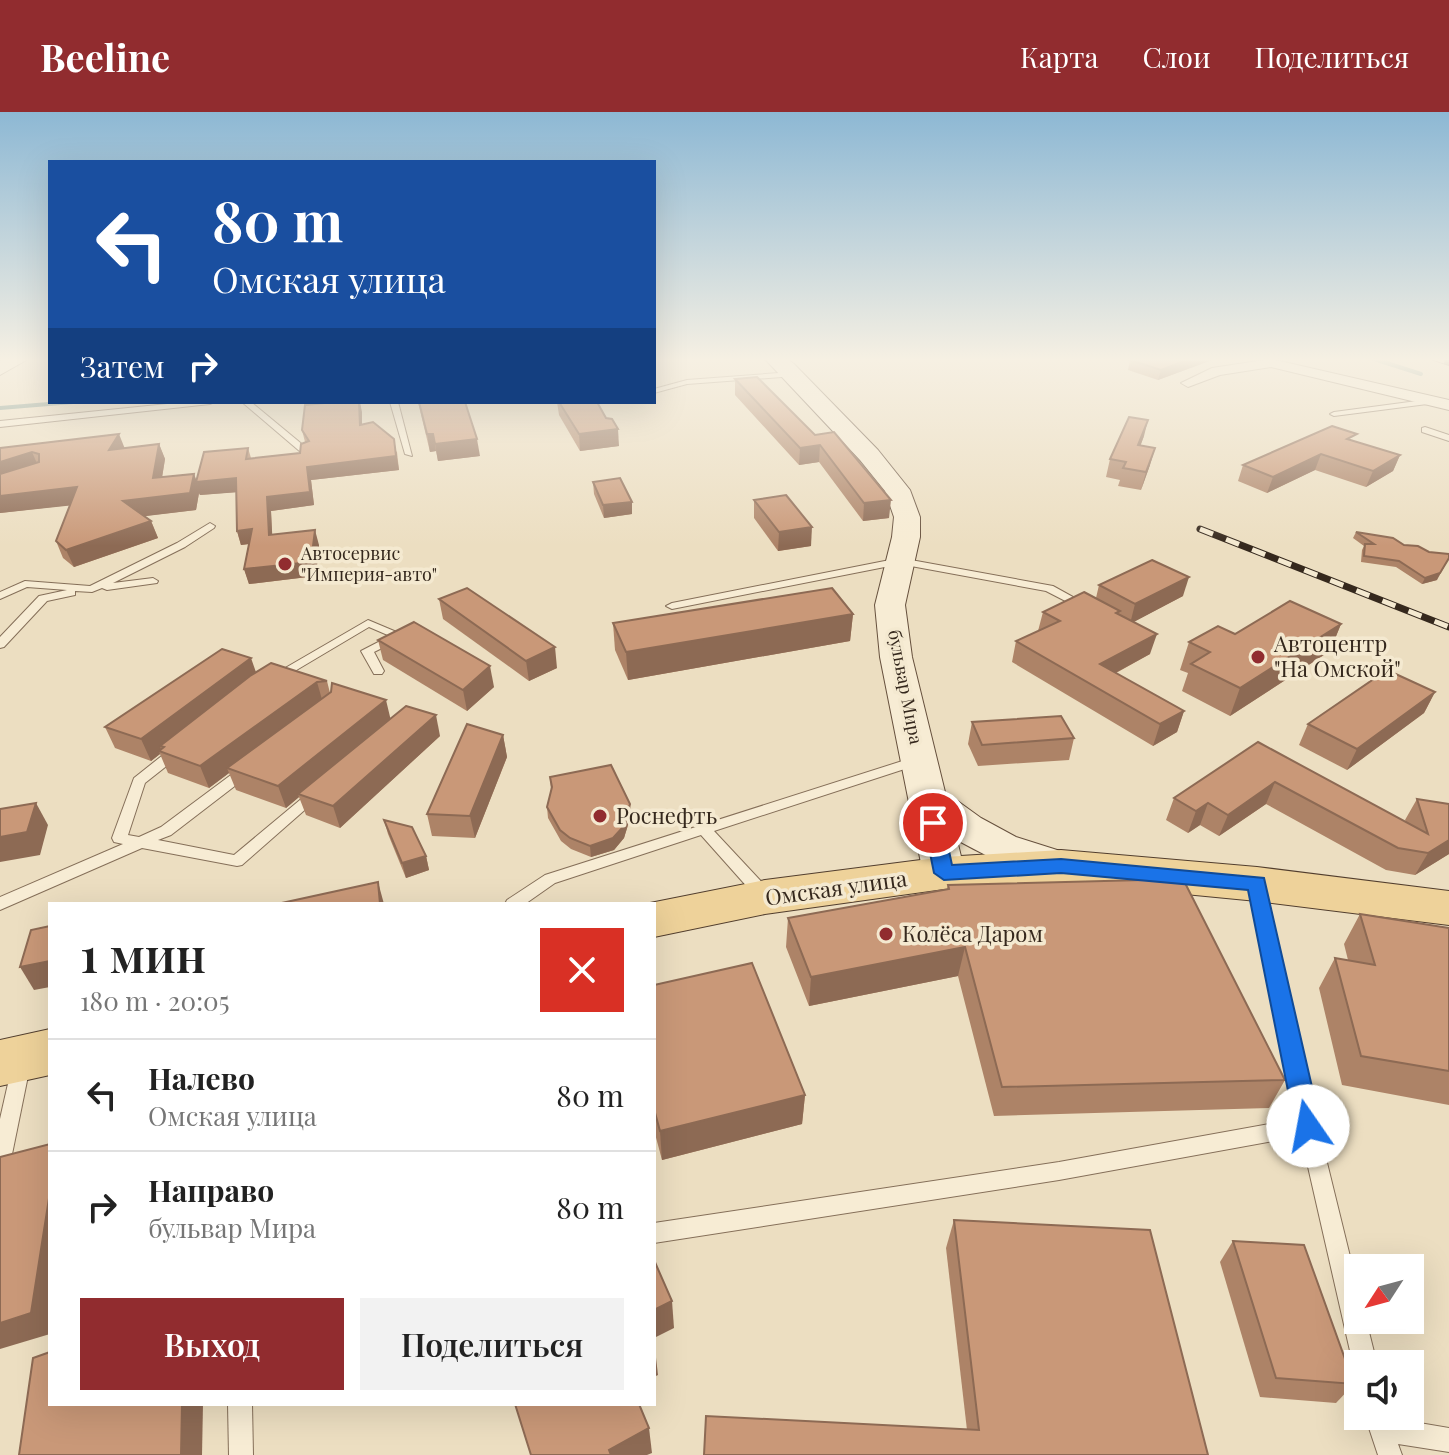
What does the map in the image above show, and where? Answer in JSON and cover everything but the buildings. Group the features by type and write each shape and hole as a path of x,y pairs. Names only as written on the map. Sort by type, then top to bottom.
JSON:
{"main road":[{"name":"Омская улица","path":"656,919 765,897 944,873 1061,866 1257,884 1449,908"}],"street":[{"name":"бульвар Мира","path":"836,421 897,490 907,517 890,605 896,657 944,873"},
{"path":"928,798 967,828 1002,847 1061,866"}],"lane":[{"path":"0,424 32,421"},
{"path":"268,421 306,452"},
{"path":"399,421 409,454"},
{"path":"1425,430 1449,438"},
{"path":"0,596 25,584 92,589 181,545 210,526"},
{"path":"672,606 900,561 1049,588 1090,610"},
{"path":"0,644 43,598 153,581"},
{"path":"263,684 368,623 400,636 367,651 378,671"},
{"path":"195,736 139,781 119,838 237,861 334,780"},
{"path":"0,904 166,831 267,755"},
{"path":"516,902 550,879 920,760"},
{"path":"705,830 765,897"},
{"path":"1257,884 1308,1126 1362,1350"},
{"path":"0,1164 24,1058"},
{"path":"656,1233 1043,1173 1308,1126"},
{"path":"240,1406 241,1455"},
{"path":"1382,1430 1390,1455"},
{"path":"1410,1430 1449,1440"}],"railway":[{"path":"1200,529 1449,627"}],"place":[{"name":"Автосервис \"Империя-авто\"","path":"285,564"},
{"name":"Автоцентр \"На Омской\"","path":"1258,657"},
{"name":"Роснефть","path":"600,816"},
{"name":"Колёса Даром","path":"886,934"}],"route":[{"path":"933,823 944,873 1061,866 1257,884 1308,1126"}]}
